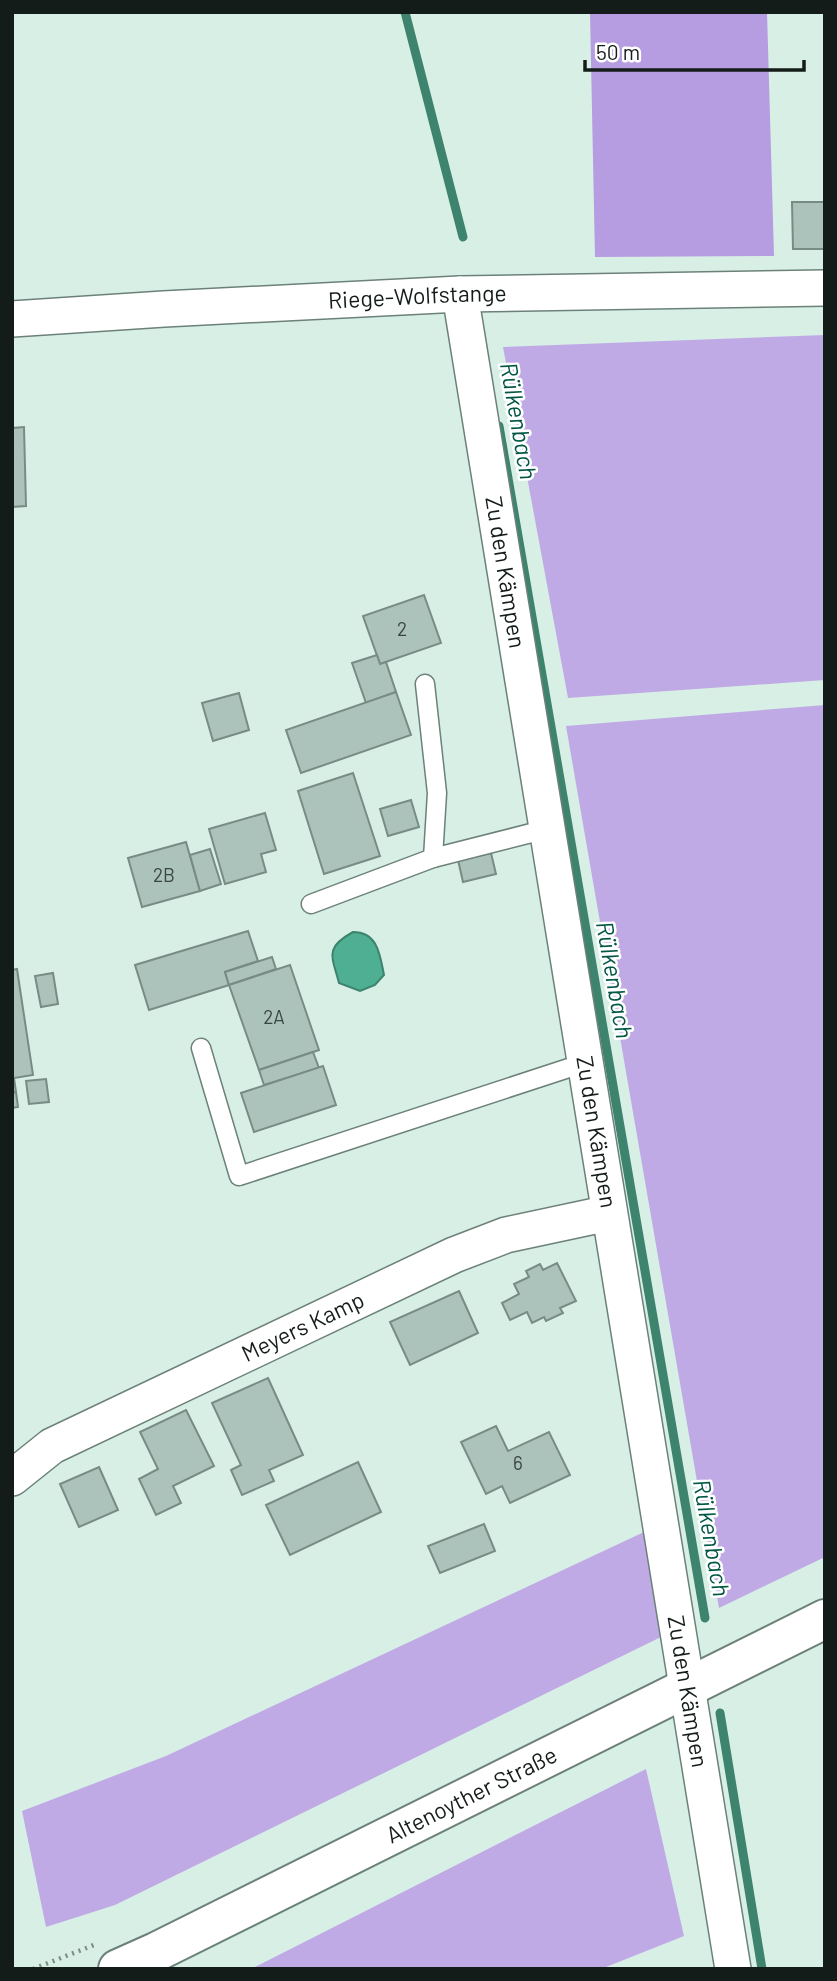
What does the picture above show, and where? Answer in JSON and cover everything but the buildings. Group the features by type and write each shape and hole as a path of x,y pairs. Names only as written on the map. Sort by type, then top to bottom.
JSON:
{"main road":[{"name":"Altenoyther Straße","path":"118,1969 825,1619"}],"street":[{"name":"Riege-Wolfstange","path":"12,319 460,294 825,288"},
{"name":"Zu den Kämpen","path":"460,294 733,1969"},
{"name":"Meyers Kamp","path":"12,1478 52,1447 454,1255 506,1235 609,1213"}],"lane":[{"path":"425,684 437,793 433,858"},
{"path":"311,904 433,858 547,830"},
{"path":"201,1048 239,1177 584,1063"}],"shaded area":[{"path":"590,12 767,12 774,256 595,257"},
{"path":"825,335 825,680 568,698 503,347"},
{"path":"825,705 825,1557 719,1608 566,726"},
{"path":"353,932 373,940 384,975 375,985 360,991 339,983 332,953 338,943"},
{"path":"644,1532 663,1636 115,1905 46,1927 22,1811 166,1756"},
{"path":"646,1769 684,1936 601,1969 251,1969"}],"waterway":[{"name":"Rülkenbach","path":"405,12 463,237"},
{"name":"Rülkenbach","path":"499,426 705,1618"},
{"name":"Rülkenbach","path":"720,1713 762,1969"}]}
